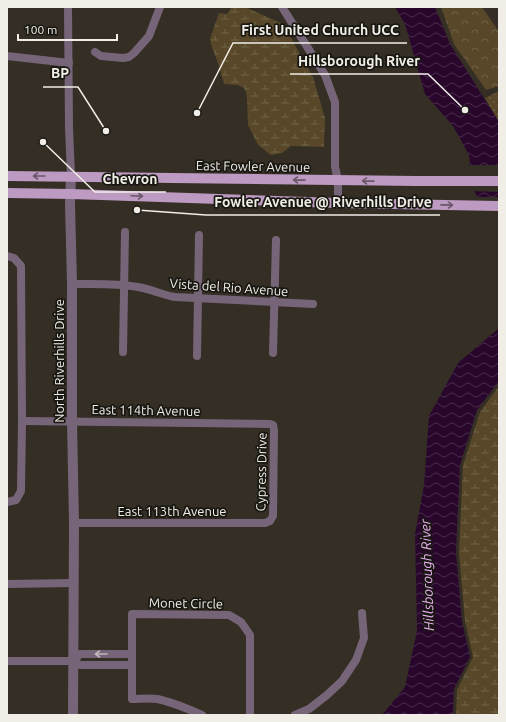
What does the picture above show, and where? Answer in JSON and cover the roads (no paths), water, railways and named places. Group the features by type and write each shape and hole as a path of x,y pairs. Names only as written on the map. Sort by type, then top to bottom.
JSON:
{"main road":[{"name":"East Fowler Avenue","path":"7,176 499,181"},
{"path":"7,193 338,203 499,206"}],"street":[{"name":"North Riverhills Drive","path":"68,7 74,523 73,715"},
{"path":"95,52 101,56 123,58 129,57 149,36 160,7"},
{"path":"282,7 325,75 336,102 335,167 338,180 338,203"},
{"path":"7,56 69,63"},
{"path":"123,352 125,232"},
{"path":"197,356 199,235"},
{"path":"273,353 276,240"},
{"path":"7,256 14,258 21,266 22,422 21,491 16,500 7,502"},
{"name":"Vista del Rio Avenue","path":"72,284 124,285 144,288 175,297 313,304"},
{"name":"East 114th Avenue","path":"22,422 270,424"},
{"name":"Cypress Drive","path":"270,424 273,425 274,430 273,516 270,521"},
{"name":"East 113th Avenue","path":"74,523 264,523 270,521"},
{"path":"7,584 74,583"},
{"path":"295,715 310,709 327,695 342,681 353,665 364,638 362,613"},
{"name":"Monet Circle","path":"202,715 158,699 132,699 132,614 229,615 241,622 250,635 250,715"},
{"path":"74,661 80,654 132,654"},
{"path":"7,661 74,661 80,665 132,665"}],"water":[{"path":"395,7 435,7 450,44 499,122 499,216 483,207 464,173 470,163 469,155 453,126 425,94 405,24"},
{"name":"Hillsborough River","path":"499,328 499,381 477,410 460,465 456,552 462,621 470,657 454,689 453,715 382,715 405,687 417,631 415,534 424,485 429,416 458,363"}],"place":[{"name":"Hillsborough River","path":"465,110"},
{"name":"First United Church UCC","path":"197,113"},
{"name":"BP","path":"106,131"},
{"name":"Chevron","path":"43,142"},
{"name":"Fowler Avenue @ Riverhills Drive","path":"137,210"}]}
